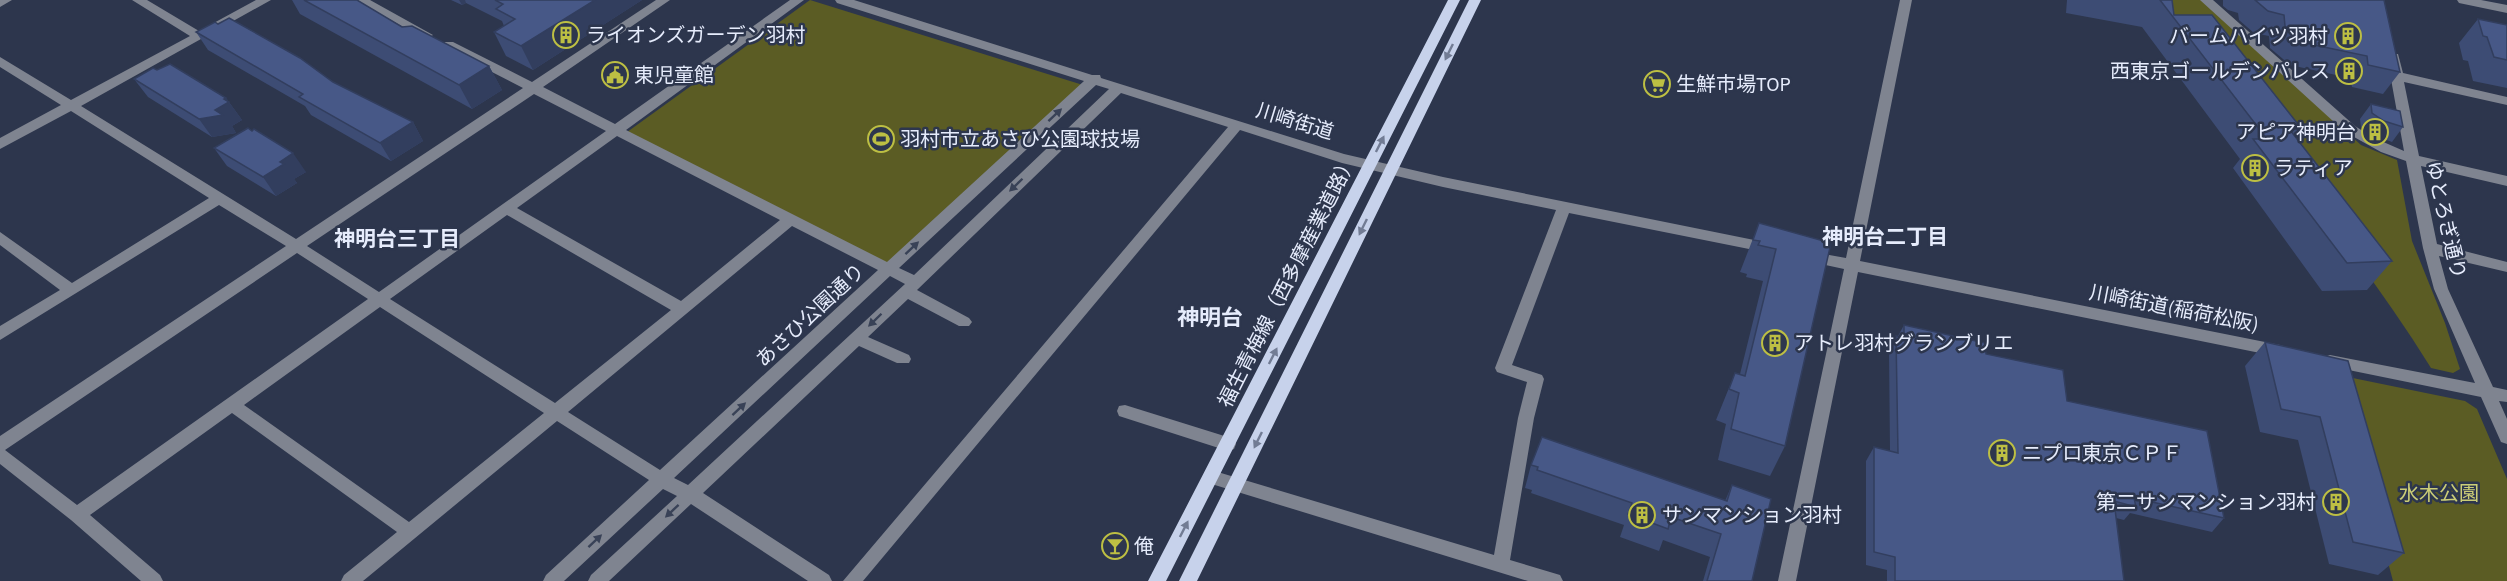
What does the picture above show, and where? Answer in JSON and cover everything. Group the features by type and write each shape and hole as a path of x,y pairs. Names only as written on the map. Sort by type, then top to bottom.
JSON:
{"main road":[{"name":"福生青梅線（西多摩産業道路）","path":"1157,581 1454,0"},
{"path":"1188,581 1475,0"}],"street":[{"path":"0,3 6,0"},
{"path":"138,0 199,36"},
{"path":"0,144 264,0"},
{"path":"361,0 889,269 964,322"},
{"path":"0,445 664,0"},
{"path":"77,515 798,0"},
{"name":"川崎街道","path":"842,0 1370,165 1852,265"},
{"path":"1787,581 1906,0"},
{"path":"2206,0 2349,129 2370,144 2412,158 2507,180"},
{"path":"2463,0 2507,9"},
{"name":"ゆとろぎ通り","path":"2390,43 2430,248 2441,290 2507,438"},
{"path":"3,67 296,246 662,480 690,494 822,581"},
{"path":"2397,76 2507,101"},
{"name":"あさひ公園通り","path":"552,581 1095,78"},
{"path":"597,581 856,339 1119,87"},
{"path":"852,581 1237,125"},
{"path":"0,334 219,199"},
{"path":"1501,564 1526,418 1536,379 1503,368 1564,207"},
{"path":"506,208 682,309"},
{"path":"350,581 790,220"},
{"path":"0,237 71,290"},
{"path":"2430,248 2507,267"},
{"name":"川崎街道(稲荷松阪)","path":"1852,265 2294,353"},
{"path":"856,339 903,359"},
{"path":"2317,358 2507,396"},
{"path":"231,404 410,532"},
{"path":"1125,411 1228,444"},
{"path":"0,455 77,515 154,581"},
{"path":"1211,477 1554,581"}],"green space":[{"path":"810,0 1083,85 893,267 623,135"},
{"path":"2147,0 2201,0 2361,145 2397,160 2412,241 2445,323 2460,369 2453,373 2431,368 2399,319 2331,225 2259,134"},
{"name":"水木公園","path":"2338,375 2465,401 2477,409 2507,479 2507,581 2393,581"}],"building":[{"path":"304,0 357,0 402,27 412,26 489,66 459,85"},
{"path":"495,0 595,0 521,46 494,32 515,19 496,9 503,4"},
{"path":"2160,0 2172,0 2174,15 2212,15 2301,128 2290,130 2392,261 2347,263 2253,139 2267,139"},
{"path":"2255,0 2384,0 2400,72 2368,65 2367,56 2305,43 2285,26 2284,15 2268,11"},
{"path":"229,18 300,58 333,82 413,122 380,143 299,97 303,94 196,32"},
{"path":"2478,19 2507,25 2507,60 2494,57 2487,37 2483,36"},
{"path":"170,64 226,98 224,99 229,102 215,110 223,115 199,119 134,79 153,68 157,70"},
{"path":"2371,104 2400,111 2403,127 2384,121 2372,113"},
{"path":"248,128 252,131 254,129 293,153 280,162 284,164 263,177 214,148"},
{"name":"アトレ羽村グランブリエ","path":"1759,223 1831,243 1785,446 1731,429 1739,393 1729,389 1735,373 1745,376 1776,249 1758,245 1760,241 1753,240"},
{"name":"ニプロ東京ＣＰＦ","path":"1904,325 1985,343 1986,354 2063,370 2067,401 2207,431 2224,518 2134,498 2136,507 2114,501 2124,581 1895,581 1895,557 1874,552 1874,447 1898,453 1896,336 1904,338"},
{"path":"2265,342 2348,361 2404,553 2353,542 2320,417 2281,409"},
{"path":"1542,437 1727,501 1732,485 1771,499 1752,581 1707,581 1721,534 1671,517 1668,529 1628,514 1632,503 1537,470 1538,467 1531,465"}],"place":[{"name":"ライオンズガーデン羽村","path":"566,35"},
{"name":"バームハイツ羽村","path":"2348,36"},
{"name":"西東京ゴールデンパレス","path":"2349,71"},
{"name":"東児童館","path":"615,75"},
{"name":"生鮮市場TOP","path":"1657,84"},
{"name":"アピア神明台","path":"2375,132"},
{"name":"羽村市立あさひ公園球技場","path":"881,139"},
{"name":"ラティア","path":"2255,168"},
{"name":"アトレ羽村グランブリエ","path":"1775,343"},
{"name":"ニプロ東京ＣＰＦ","path":"2002,453"},
{"name":"第二サンマンション羽村","path":"2336,502"},
{"name":"サンマンション羽村","path":"1642,515"},
{"name":"俺","path":"1115,546"}],"district":[{"name":"神明台二丁目","path":"1885,237"},
{"name":"神明台三丁目","path":"397,239"},
{"name":"神明台","path":"1210,317"}]}
